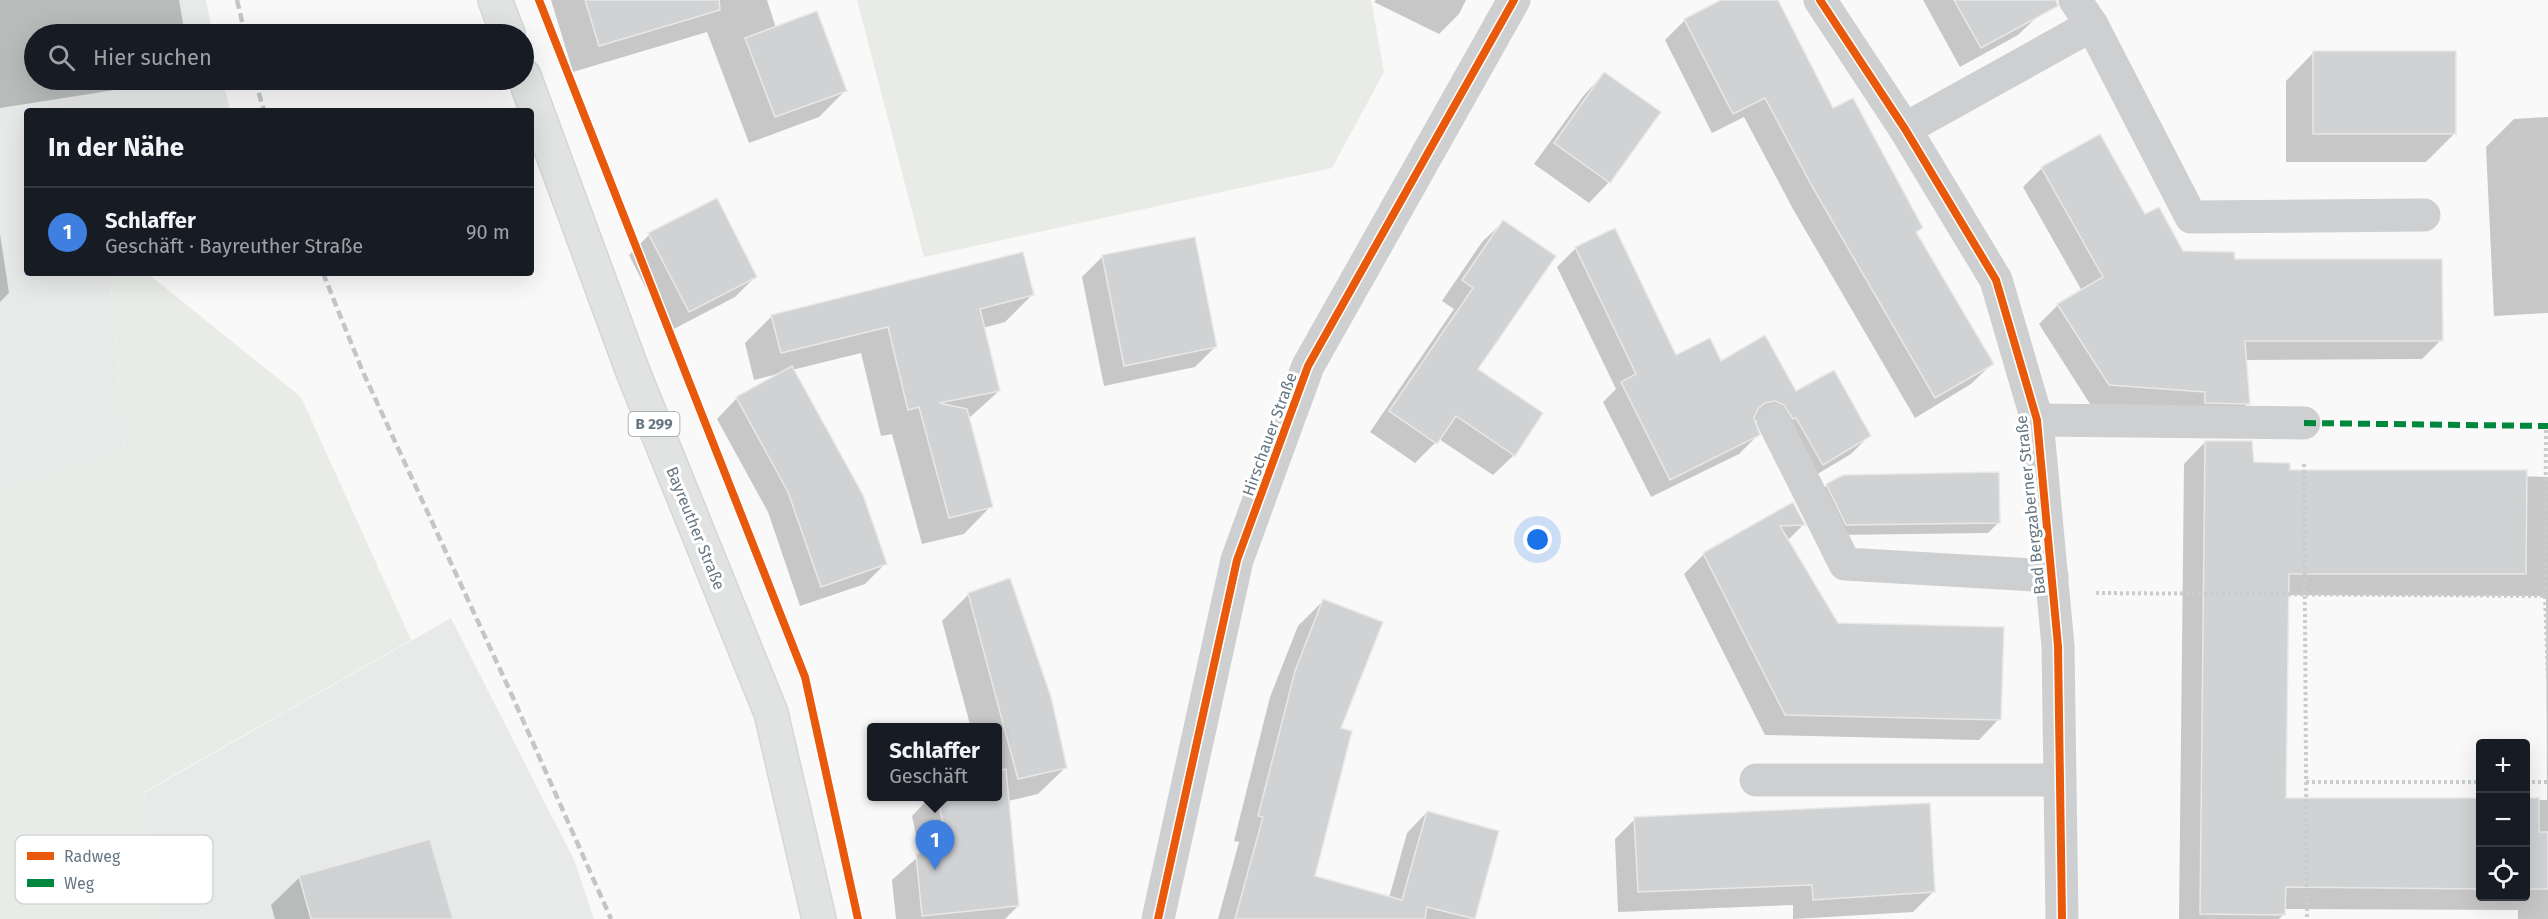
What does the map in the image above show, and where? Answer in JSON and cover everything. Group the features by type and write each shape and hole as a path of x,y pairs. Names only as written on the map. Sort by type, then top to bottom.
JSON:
{"main road":[{"path":"495,0 504,24"},
{"name":"Bayreuther Straße","path":"529,90 633,372 771,713 819,919"}],"street":[{"name":"Hirschauer Straße","path":"1158,919 1237,560 1308,366 1514,0"},
{"name":"Bad Bergzaberner Straße","path":"1820,0 1905,129 1996,280 2037,420 2058,646 2062,919"},
{"path":"1905,129 2084,13 2191,217 2424,215"},
{"name":"Bad Bergzaberner Straße","path":"1773,420 1845,564 2053,584"},
{"name":"Bad Bergzaberner Straße","path":"2037,420 2304,423"},
{"path":"1756,780 2060,780"}],"path":[{"path":"2304,423 2307,919"},
{"path":"2546,426 2545,596 2548,679"},
{"path":"2053,584 2305,597 2545,596"},
{"path":"2306,782 2476,782"},
{"path":"2530,782 2548,782"}],"shaded area":[{"path":"0,0 206,0 211,24 24,24 24,90 225,90 229,108 24,108 24,276 110,276 124,451 0,490"},
{"path":"857,0 1371,0 1384,72 1332,168 924,257"},
{"path":"110,276 151,276 301,397 411,640 144,792 149,835 15,835 15,904 158,904 160,919 0,919 0,490 124,451"},
{"path":"451,618 574,860 594,919 160,919 158,904 213,904 213,835 149,835 144,793"}],"building":[{"path":"585,0 719,0 720,10 599,46"},
{"path":"1721,0 1778,0 1833,108 1853,98 1923,228 1916,232 1994,364 1935,398 1813,188 1765,98 1733,114 1684,19"},
{"path":"1954,0 2056,0 2058,6 1981,48"},
{"path":"817,11 847,91 775,117 745,38"},
{"path":"2313,51 2456,51 2456,134 2313,134"},
{"path":"1604,72 1661,112 1610,183 1554,143"},
{"path":"2100,134 2145,214 2159,207 2183,251 2234,252 2235,259 2442,259 2443,341 2245,341 2250,404 2205,403 2205,392 2109,385 2057,304 2103,277 2041,167"},
{"path":"717,198 757,277 689,312 648,233"},
{"path":"1503,220 1556,256 1478,369 1543,413 1515,456 1456,416 1437,444 1389,411 1473,288 1462,280"},
{"path":"1615,228 1676,355 1710,338 1721,361 1765,335 1796,391 1834,370 1871,436 1823,465 1796,418 1793,419 1784,405 1775,401 1765,403 1758,409 1754,418 1760,435 1670,480 1621,382 1636,374 1575,247"},
{"path":"1195,237 1217,347 1124,366 1102,255"},
{"path":"1023,252 1034,295 980,309 1000,391 939,403 967,409 993,507 949,518 919,407 908,410 888,327 781,353 771,315"},
{"path":"792,366 863,495 887,564 821,587 788,492 736,397"},
{"path":"2205,441 2252,441 2254,462 2290,463 2290,470 2527,470 2526,574 2289,574 2286,798 2476,798 2476,889 2286,887 2285,915 2200,914"},
{"path":"1999,472 2000,523 1846,525 1826,484 1843,475"},
{"path":"1793,502 1805,525 1780,526 1838,623 2004,627 2001,720 1785,715 1703,553"},
{"path":"1010,578 1051,697 1067,768 1018,779 968,593"},
{"path":"1323,599 1383,622 1341,728 1352,731 1315,876 1402,900 1427,811 1499,831 1475,919 1427,907 1425,919 1235,919 1263,817 1258,816 1295,671"},
{"path":"1006,769 1019,906 922,916 916,854 949,851 938,801 1002,801 1002,770"},
{"path":"2530,798 2539,798 2539,832 2548,832 2548,889 2530,889"},
{"path":"1930,803 1935,892 1813,900 1812,885 1638,892 1634,817"},
{"path":"430,839 453,919 311,919 299,876"}],"railway":[{"path":"237,0 243,24"},
{"path":"258,90 263,108"},
{"path":"324,276 362,370 510,691 611,919"}],"marked path":[{"path":"2304,423 2548,426"}],"cycle path":[{"path":"539,0 805,677 858,919"},
{"path":"1158,919 1237,560 1308,366 1514,0"},
{"path":"1820,0 1905,129 1996,280 2037,420 2058,646 2062,919"}],"place":[{"name":"Schlaffer","path":"935,870"}]}
